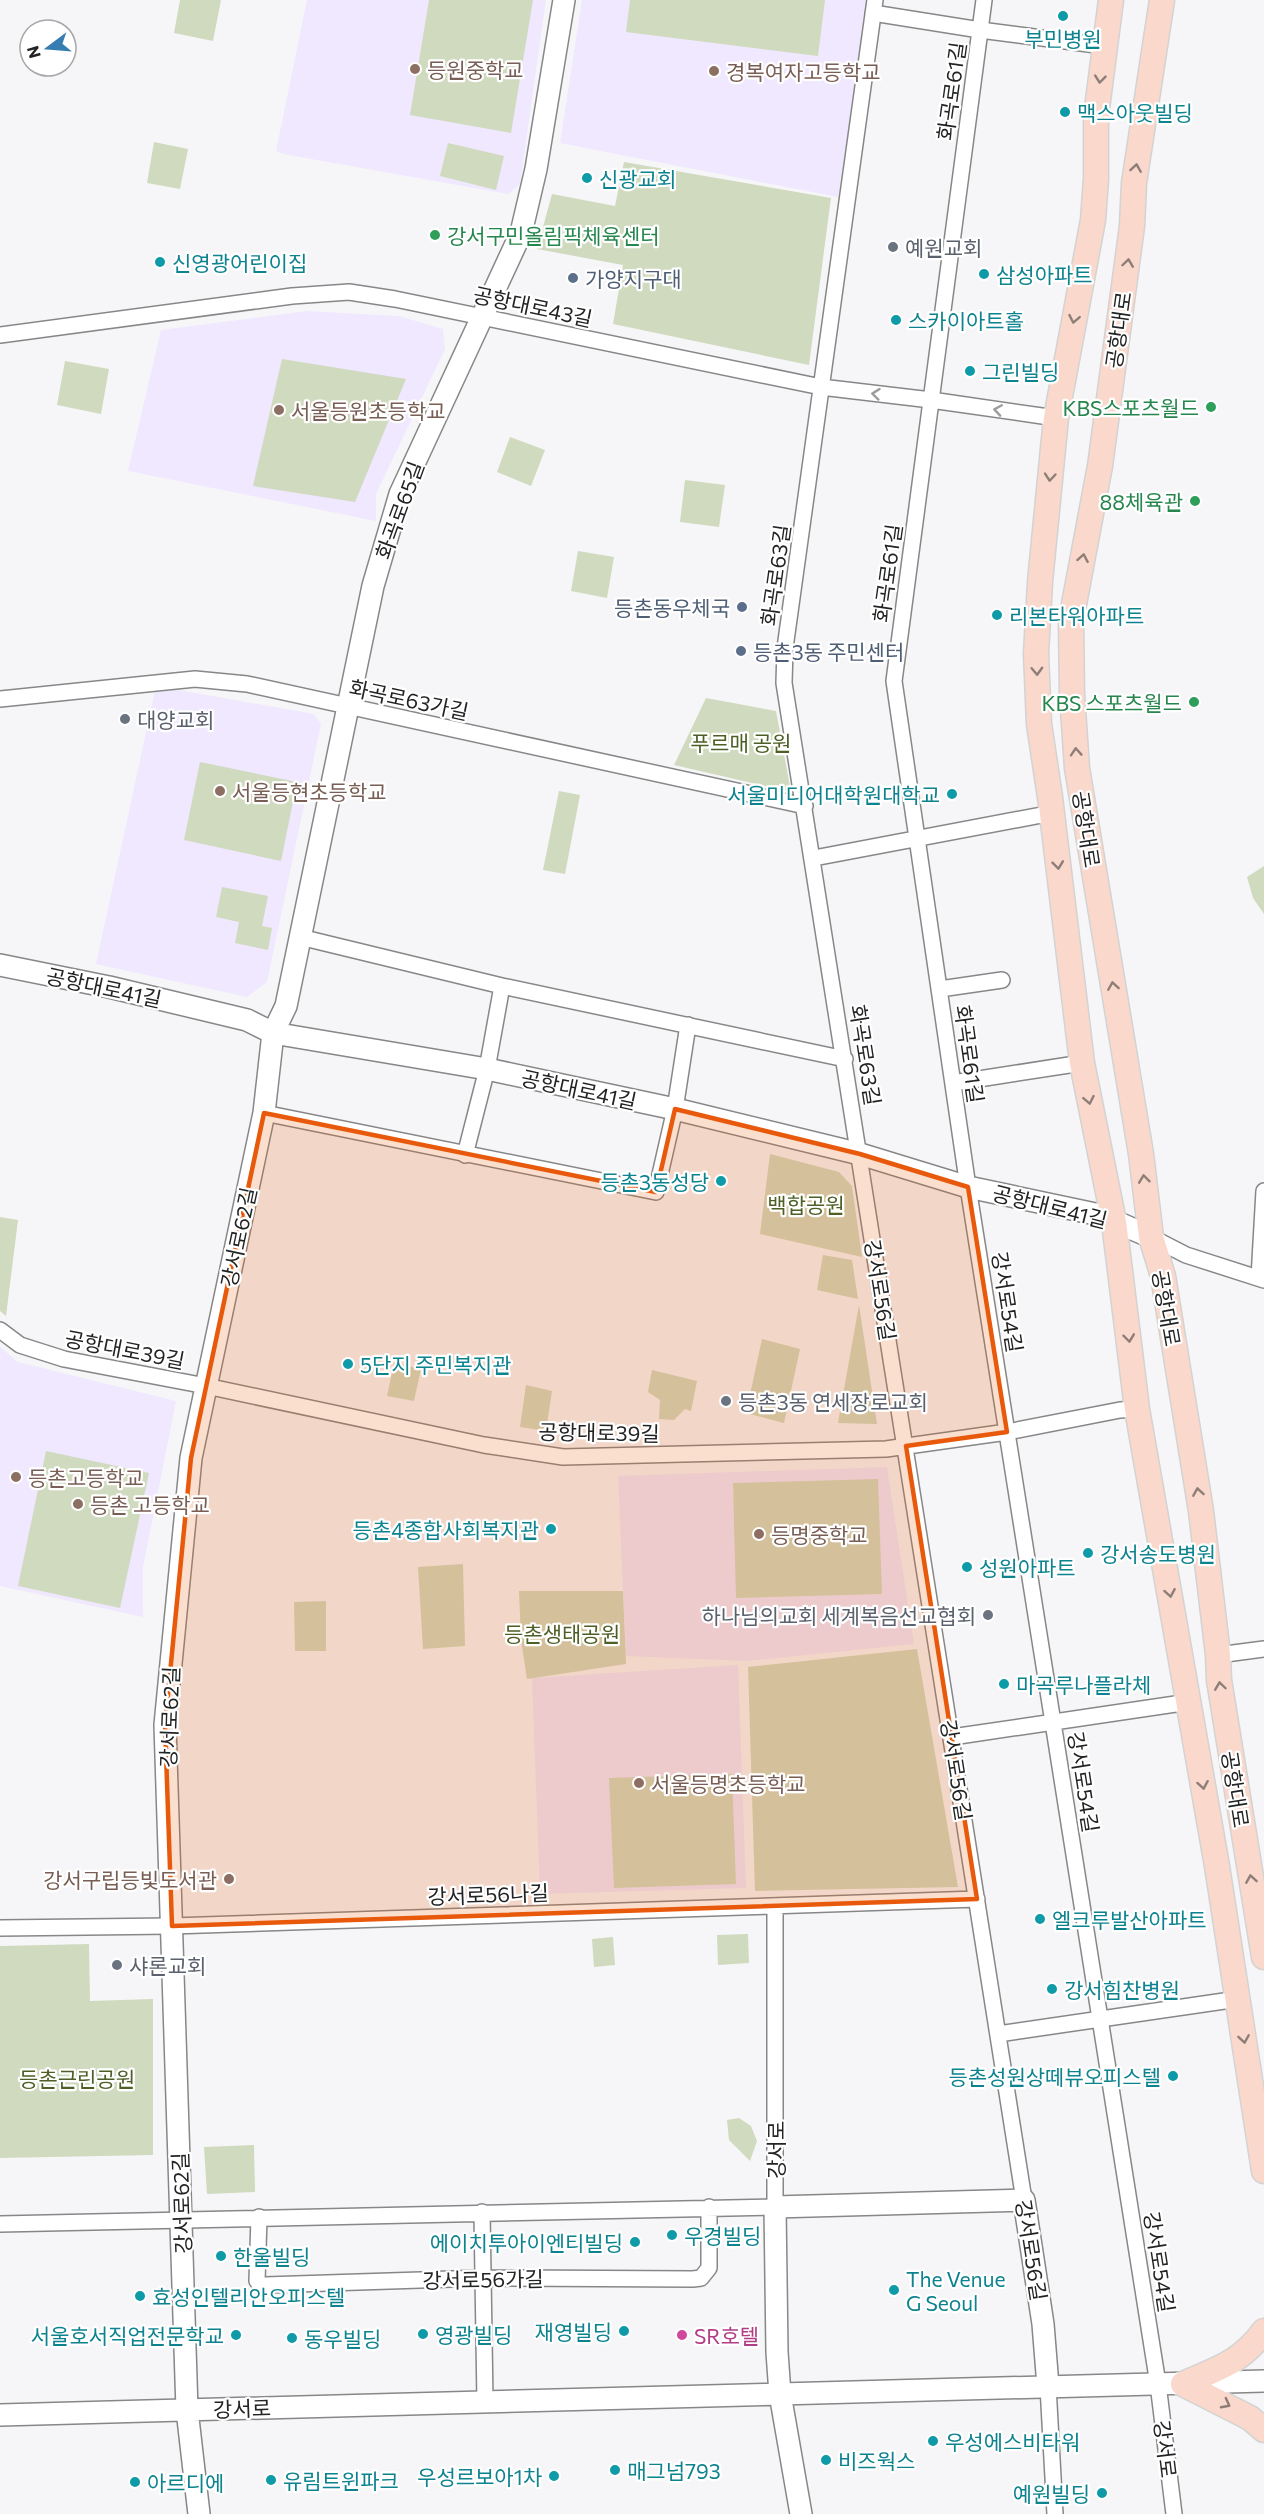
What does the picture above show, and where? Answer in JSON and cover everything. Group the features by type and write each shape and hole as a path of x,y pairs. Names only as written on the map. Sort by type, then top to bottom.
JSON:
{"main road":[{"name":"공항대로","path":"1111,0 1096,117 1096,179 1093,220 1056,418 1040,582 1036,654 1039,724 1082,1063 1114,1222 1137,1409 1189,1702 1264,2171"},
{"name":"공항대로","path":"1162,0 1134,183 1132,226 1100,466 1071,620 1072,695 1077,768 1141,1154 1152,1237 1163,1276 1201,1511 1219,1680 1264,1957"},
{"path":"1183,2384 1236,2361 1264,2331"},
{"path":"1183,2384 1250,2418 1264,2430"}],"street":[{"name":"화곡로65길","path":"273,1033 286,1006 374,586 400,494 520,233 536,169 564,0"},
{"name":"화곡로61길","path":"968,1187 894,681 984,0"},
{"path":"874,7 980,30 1104,45"},
{"name":"화곡로63길","path":"860,1154 784,683 785,648 874,7"},
{"name":"공항대로43길","path":"0,335 292,296 349,292 395,299 821,387 1056,418"},
{"name":"화곡로63가길","path":"0,699 195,679 247,684 348,708 805,806"},
{"name":"공항대로","path":"814,858 1052,813"},
{"path":"300,937 502,986 845,1059"},
{"name":"공항대로41길","path":"0,965 109,987 247,1020 273,1033 487,1069 675,1109 860,1154 968,1187 1100,1215 1152,1237"},
{"path":"940,989 1002,980"},
{"path":"465,1155 487,1069 502,986"},
{"path":"264,1113 656,1192 675,1109 688,1025"},
{"name":"강서로62길","path":"199,2514 187,2410 165,1725 191,1458 264,1113 273,1033"},
{"path":"953,1083 1082,1063"},
{"name":"강서로56길","path":"860,1154 1043,2324 1048,2386"},
{"name":"강서로54길","path":"968,1187 1158,2384"},
{"path":"1152,1237 1186,1255 1262,1279 1264,1191"},
{"name":"공항대로39길","path":"0,1330 20,1345 64,1359 206,1386 484,1445 563,1456 862,1450 1007,1432 1120,1410 1137,1409"},
{"path":"1218,1655 1264,1649"},
{"path":"952,1737 1189,1702"},
{"name":"강서로56나길","path":"0,1928 172,1926 977,1899"},
{"name":"강서로","path":"775,1906 775,2207 777,2352 780,2394"},
{"path":"998,2034 1238,1999"},
{"path":"0,2224 1024,2200"},
{"name":"강서로56가길","path":"259,2217 257,2281 260,2284 483,2278 701,2278 709,2268 709,2207"},
{"path":"482,2212 485,2402"},
{"name":"강서로","path":"0,2415 1264,2381"},
{"name":"강서로","path":"1158,2384 1174,2514"},
{"path":"1048,2386 1055,2514"},
{"path":"780,2394 801,2514"}],"highlighted area":[{"path":"675,1109 860,1154 968,1187 1007,1432 906,1446 977,1899 172,1926 165,1725 191,1458 264,1113 656,1192"}],"shaded area":[{"name":"등원중학교","path":"307,0 546,0 520,184 508,194 276,151"},
{"name":"경복여자고등학교","path":"582,0 869,0 838,197 560,143"},
{"name":"서울등원초등학교","path":"307,311 399,316 443,329 445,349 376,494 376,521 128,471 161,330"},
{"name":"서울등현초등학교","path":"156,686 314,714 321,724 267,982 247,997 96,964"},
{"name":"등촌 고등학교","path":"0,1347 18,1362 176,1401 143,1567 143,1617 0,1586"},
{"name":"등명중학교","path":"887,1467 914,1644 747,1661 626,1656 618,1476"},
{"name":"서울등명초등학교","path":"738,1665 746,1888 540,1894 532,1678"}],"green space":[{"path":"180,0 221,0 213,41 174,33"},
{"path":"429,0 533,0 511,133 410,115"},
{"path":"630,0 825,0 818,56 626,32"},
{"path":"154,142 188,149 180,189 147,183"},
{"path":"448,143 504,156 496,190 440,176"},
{"path":"624,162 831,198 809,365 613,324 623,265 537,249 552,194 615,206"},
{"path":"282,359 406,379 355,502 253,486"},
{"path":"65,361 109,369 101,414 57,405"},
{"path":"510,437 545,450 531,486 497,472"},
{"path":"685,480 725,485 719,527 680,522"},
{"path":"578,551 614,557 607,598 571,591"},
{"name":"푸르매 공원","path":"706,698 776,711 791,792 674,765"},
{"path":"200,762 297,782 281,861 184,840"},
{"path":"559,791 580,795 565,874 543,870"},
{"path":"1264,866 1264,914 1253,898 1247,877"},
{"path":"222,887 268,896 262,926 272,928 268,950 235,943 239,922 216,917"},
{"name":"백합공원","path":"770,1154 839,1172 852,1186 862,1257 760,1234"},
{"path":"0,1217 18,1220 6,1316 0,1311"},
{"path":"823,1255 852,1260 858,1299 817,1290"},
{"path":"859,1305 877,1424 838,1423"},
{"path":"762,1339 800,1349 784,1423 746,1413"},
{"path":"394,1363 421,1369 414,1401 387,1396"},
{"path":"652,1370 697,1381 691,1411 685,1409 674,1420 659,1419 660,1400 648,1392"},
{"path":"526,1385 552,1391 546,1431 520,1427"},
{"path":"46,1451 149,1473 120,1608 18,1586"},
{"path":"878,1479 882,1594 736,1598 733,1483"},
{"path":"463,1564 465,1646 423,1649 418,1567"},
{"name":"등촌생태공원","path":"519,1591 623,1591 626,1664 527,1679 521,1640"},
{"path":"326,1601 326,1651 295,1651 294,1602"},
{"path":"917,1649 958,1887 755,1891 748,1667"},
{"path":"732,1774 736,1884 614,1888 609,1778"},
{"path":"748,1934 749,1963 718,1965 717,1935"},
{"path":"613,1937 615,1965 594,1967 592,1939"},
{"name":"등촌근린공원","path":"89,1944 90,2001 153,1999 153,2155 0,2158 0,1946"},
{"path":"739,2118 751,2126 757,2141 750,2161 729,2140 727,2120"},
{"path":"254,2145 255,2192 207,2194 204,2147"}],"place":[{"name":"부민병원","path":"1063,16"},
{"name":"등원중학교","path":"415,69"},
{"name":"경복여자고등학교","path":"714,71"},
{"name":"맥스아웃빌딩","path":"1065,112"},
{"name":"신광교회","path":"587,178"},
{"name":"강서구민올림픽체육센터","path":"435,235"},
{"name":"예원교회","path":"893,247"},
{"name":"신영광어린이집","path":"160,262"},
{"name":"삼성아파트","path":"984,274"},
{"name":"가양지구대","path":"573,278"},
{"name":"스카이아트홀","path":"896,320"},
{"name":"그린빌딩","path":"970,371"},
{"name":"KBS스포츠월드","path":"1211,407"},
{"name":"서울등원초등학교","path":"279,410"},
{"name":"88체육관","path":"1195,501"},
{"name":"등촌동우체국","path":"742,607"},
{"name":"리본타워아파트","path":"997,615"},
{"name":"등촌3동 주민센터","path":"741,651"},
{"name":"KBS 스포츠월드","path":"1194,702"},
{"name":"대양교회","path":"125,719"},
{"name":"서울등현초등학교","path":"220,791"},
{"name":"서울미디어대학원대학교","path":"952,794"},
{"name":"등촌3동성당","path":"721,1181"},
{"name":"5단지 주민복지관","path":"348,1364"},
{"name":"등촌3동 연세장로교회","path":"726,1401"},
{"name":"등촌고등학교","path":"16,1477"},
{"name":"등촌 고등학교","path":"78,1504"},
{"name":"등촌4종합사회복지관","path":"551,1529"},
{"name":"등명중학교","path":"759,1534"},
{"name":"강서송도병원","path":"1088,1553"},
{"name":"성원아파트","path":"967,1567"},
{"name":"하나님의교회 세계복음선교협회","path":"988,1615"},
{"name":"마곡루나플라체","path":"1004,1684"},
{"name":"서울등명초등학교","path":"639,1783"},
{"name":"강서구립등빛도서관","path":"229,1879"},
{"name":"엘크루발산아파트","path":"1040,1919"},
{"name":"샤론교회","path":"117,1965"},
{"name":"강서힘찬병원","path":"1052,1989"},
{"name":"등촌성원상떼뷰오피스텔","path":"1173,2076"},
{"name":"우경빌딩","path":"672,2235"},
{"name":"에이치투아이엔티빌딩","path":"635,2242"},
{"name":"한울빌딩","path":"221,2256"},
{"name":"The Venue G Seoul","path":"894,2290"},
{"name":"효성인텔리안오피스텔","path":"140,2296"},
{"name":"재영빌딩","path":"624,2331"},
{"name":"영광빌딩","path":"423,2334"},
{"name":"서울호서직업전문학교","path":"236,2335"},
{"name":"SR호텔","path":"682,2335"},
{"name":"동우빌딩","path":"292,2338"},
{"name":"우성에스비타워","path":"933,2441"},
{"name":"비즈웍스","path":"826,2460"},
{"name":"매그넘793","path":"615,2470"},
{"name":"우성르보아1차","path":"554,2476"},
{"name":"유림트윈파크","path":"271,2480"},
{"name":"아르디에","path":"135,2482"},
{"name":"예원빌딩","path":"1102,2493"}]}
